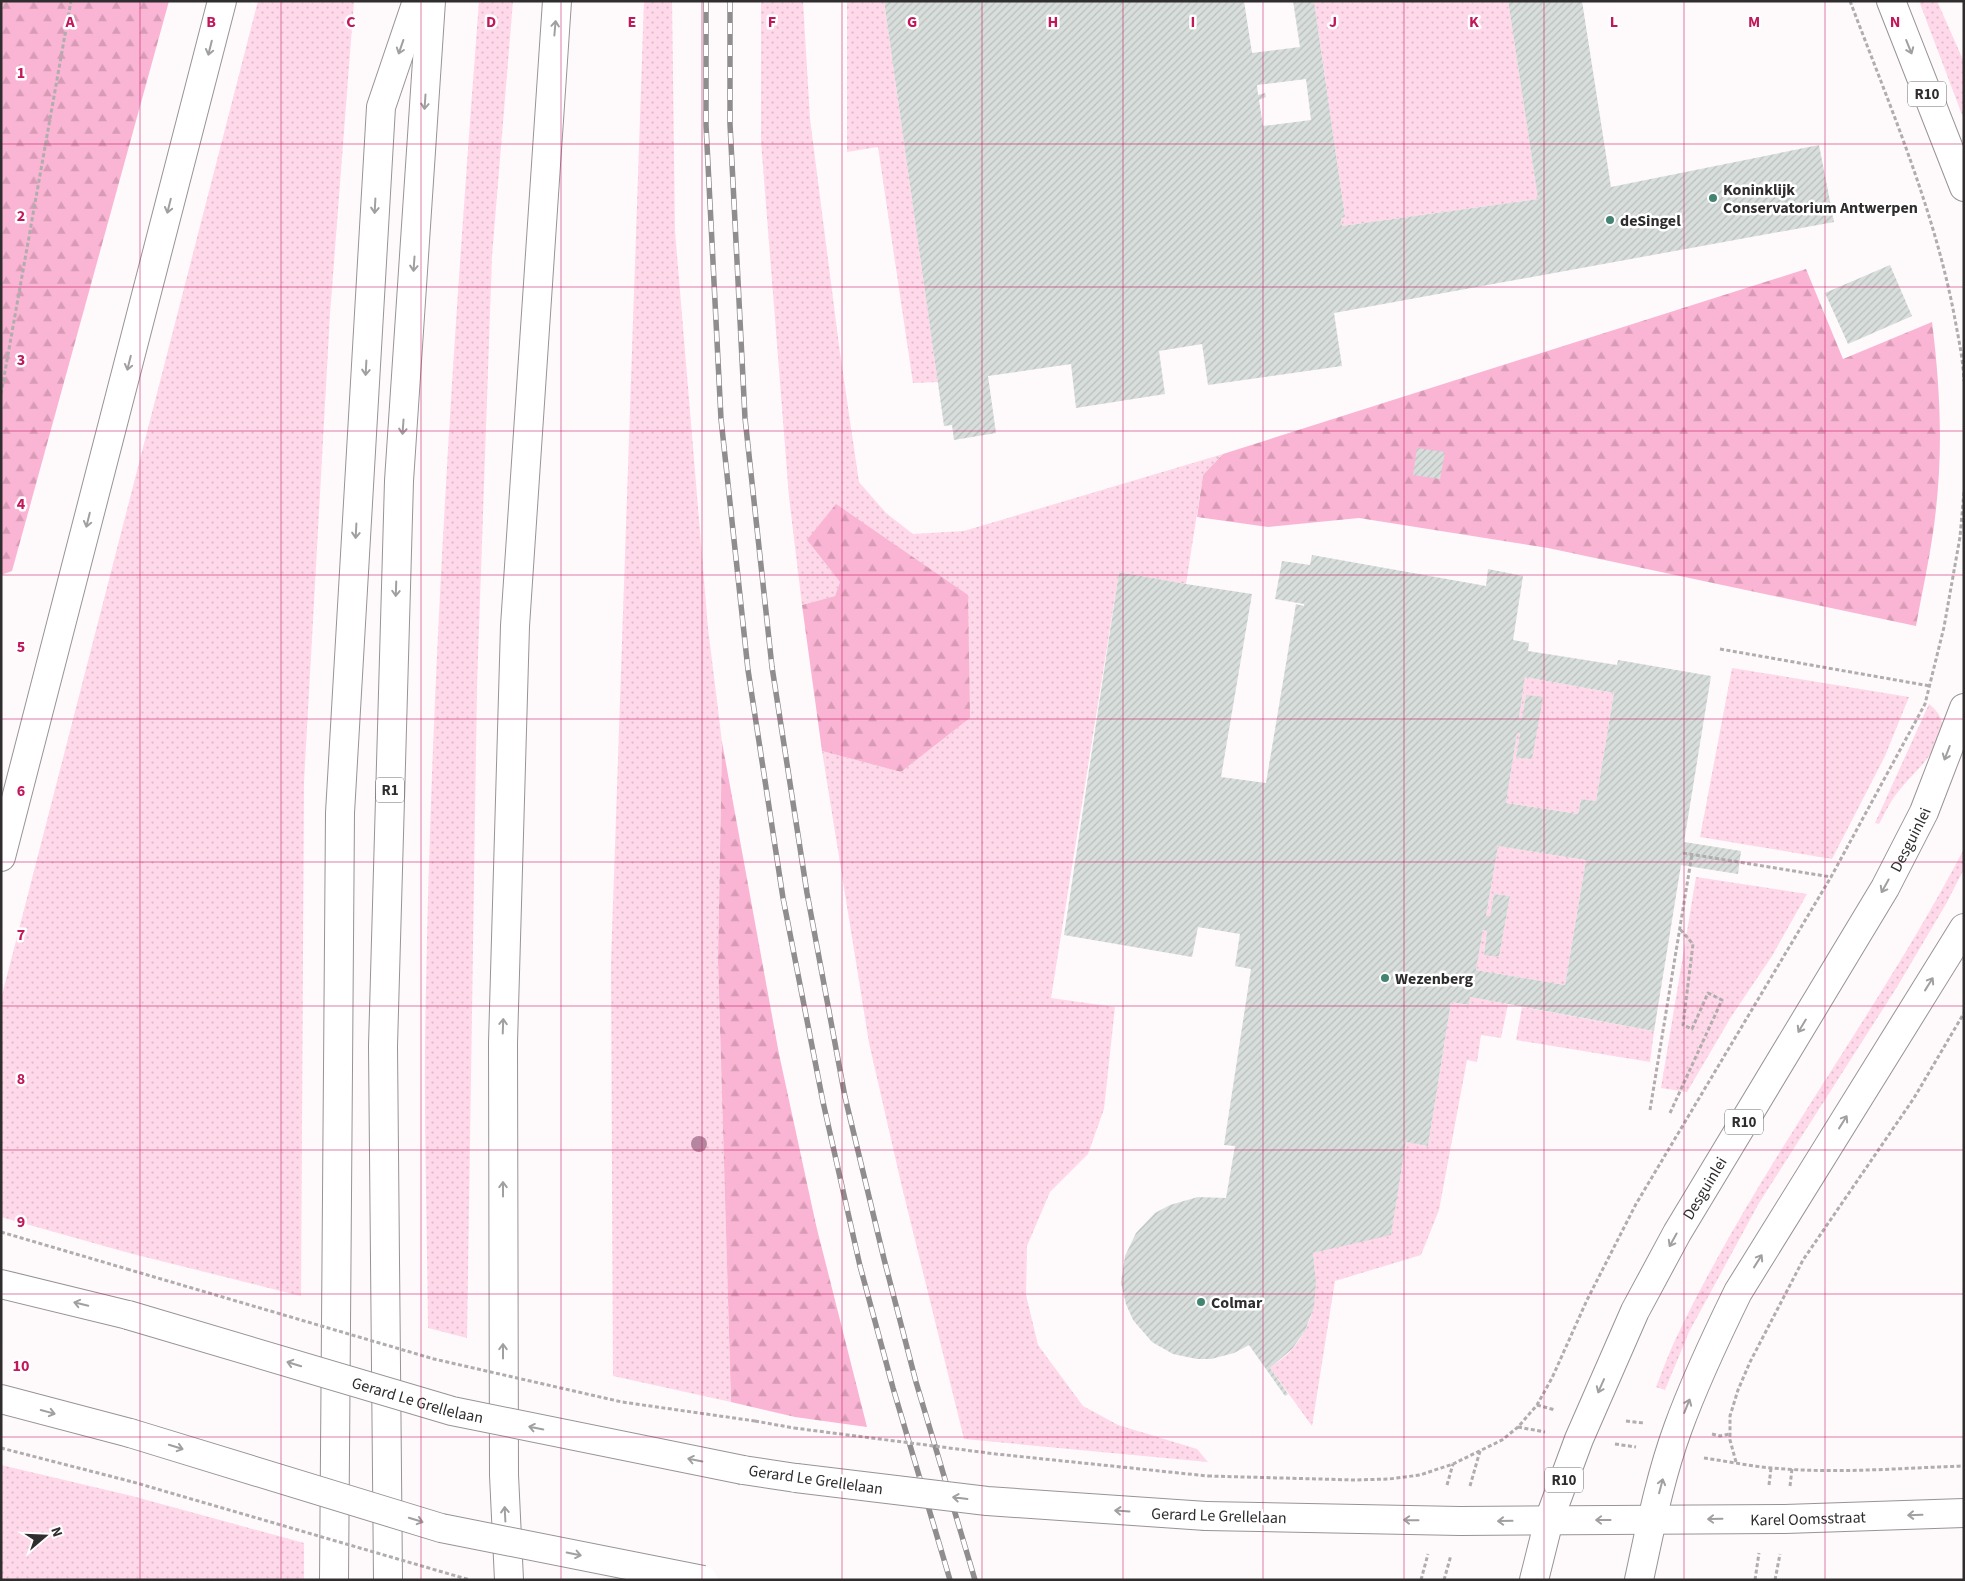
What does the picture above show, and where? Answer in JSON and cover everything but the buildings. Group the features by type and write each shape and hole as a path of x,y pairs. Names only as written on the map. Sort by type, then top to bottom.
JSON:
{"main road":[{"path":"1,856 222,1"},
{"path":"334,1580 341,803 380,107 417,1"},
{"name":"R1","path":"388,1580 383,1026 399,481 432,1"},
{"path":"509,1580 504,1475 503,1043 514,636 557,1"},
{"name":"R10","path":"1891,1 1964,187"},
{"name":"Desguinlei","path":"1534,1580 1549,1520 1588,1416 1635,1310 1677,1233 1885,888 1924,812 1964,708"},
{"path":"1639,1580 1652,1520 1678,1428 1707,1355 1738,1292 1964,928"},
{"name":"Gerard Le Grellelaan","path":"1,1284 128,1315 452,1411 743,1470 796,1478 987,1501 1206,1516 1460,1521 1652,1520"},
{"path":"1,1399 130,1433 442,1528 702,1580"},
{"name":"Karel Oomsstraat","path":"1652,1520 1964,1513"}],"path":[{"path":"1,394 71,1"},
{"path":"1850,1 1927,207 1946,273 1963,362 1964,381"},
{"path":"1,1232 434,1359 622,1402 755,1420 794,1428 996,1454 1208,1476 1389,1479 1420,1474 1453,1464 1502,1440 1518,1427 1537,1405 1552,1378 1587,1300 1636,1204 1832,877 1925,704 1944,626 1958,546 1964,492"},
{"path":"1720,649 1930,686"},
{"path":"1682,853 1832,877"},
{"path":"1650,1110 1692,854"},
{"path":"1670,1113 1722,1000 1708,994 1692,1029 1683,1025 1693,944 1679,928"},
{"path":"1736,1462 1730,1440 1730,1416 1738,1390 1750,1362 1803,1260 1914,1098 1964,1014"},
{"path":"1537,1405 1588,1416 1678,1428 1720,1436 1730,1434"},
{"path":"1,1448 132,1482 470,1580"},
{"path":"1771,1468 1849,1470 1964,1466"}],"shaded area":[{"path":"258,1 354,1 330,314 304,782 301,1296 129,1253 1,1217 1,999"},
{"path":"479,1 513,1 492,256 477,685 467,1338 428,1328 425,1030 433,741 445,494"},
{"path":"644,1 672,1 675,231 708,628 722,742 718,960 731,1402 613,1376 611,963"},
{"path":"761,1 803,1 810,119 840,353 859,482 886,513 913,534 964,531 1223,454 1203,475 1186,584 1119,572 1051,998 1115,1007 1104,1109 1088,1154 1050,1192 1027,1246 1026,1295 1038,1345 1083,1406 1118,1425 1197,1449 1208,1462 964,1439 902,1187 869,1043 822,751 901,772 970,718 807,540 840,582 835,596 802,605 789,497 761,141"},
{"path":"847,1 884,1 938,382 913,383 878,147 847,152"},
{"path":"1314,1 1508,1 1538,199 1342,226 1341,218 1345,217"},
{"path":"1919,1 1937,1 1964,62 1964,120"},
{"path":"1732,668 1909,697 1885,756 1832,859 1700,837"},
{"path":"1525,677 1614,693 1596,801 1581,799 1578,814 1506,803 1517,733 1520,733 1516,758 1532,759 1526,695 1522,718 1519,718"},
{"path":"1929,704 1939,714 1942,725 1941,736 1928,758 1895,796 1879,824 1875,823"},
{"path":"1498,846 1586,860 1565,985 1476,970 1483,930 1487,931 1484,954 1499,957 1510,896 1494,894 1490,916 1486,916"},
{"path":"1964,849 1964,869 1946,904 1897,987 1759,1203 1689,1332 1665,1390 1656,1387 1677,1335 1747,1206 1895,970"},
{"path":"1696,877 1807,894 1772,956 1731,1017 1687,1092 1661,1088"},
{"path":"1470,997 1508,1004 1501,1038 1481,1035 1477,1062 1467,1060 1439,1210 1421,1255 1335,1281 1312,1426 1270,1368 1291,1351 1307,1326 1314,1303 1315,1291 1313,1253 1391,1234 1406,1142 1428,1146 1451,1002 1469,1005"},
{"path":"1522,1007 1654,1031 1650,1062 1516,1040"},
{"path":"1,1465 132,1496 304,1543 304,1580 1,1580"}],"green space":[{"path":"1,1 169,1 12,571 1,575"},
{"path":"1806,269 1843,359 1932,322 1939,392 1940,439 1938,485 1930,553 1916,626 1548,548 1359,518 1268,527 1197,517 1203,475 1223,454"},
{"path":"836,504 968,595 970,718 901,772 822,751 802,605 835,596 840,582 807,540"},
{"path":"722,742 779,1054 816,1225 867,1427 795,1417 731,1402 718,960"}],"railway":[{"path":"706,1 706,125 721,419 748,670 783,898 823,1102 860,1266 893,1388 950,1580"},
{"path":"730,1 730,124 745,418 772,667 807,893 845,1097 884,1259 916,1382 975,1580"}],"place":[{"name":"Koninklijk Conservatorium Antwerpen","path":"1713,198"},
{"name":"deSingel","path":"1610,220"},
{"name":"Wezenberg","path":"1385,978"},
{"name":"Colmar","path":"1201,1302"}]}
